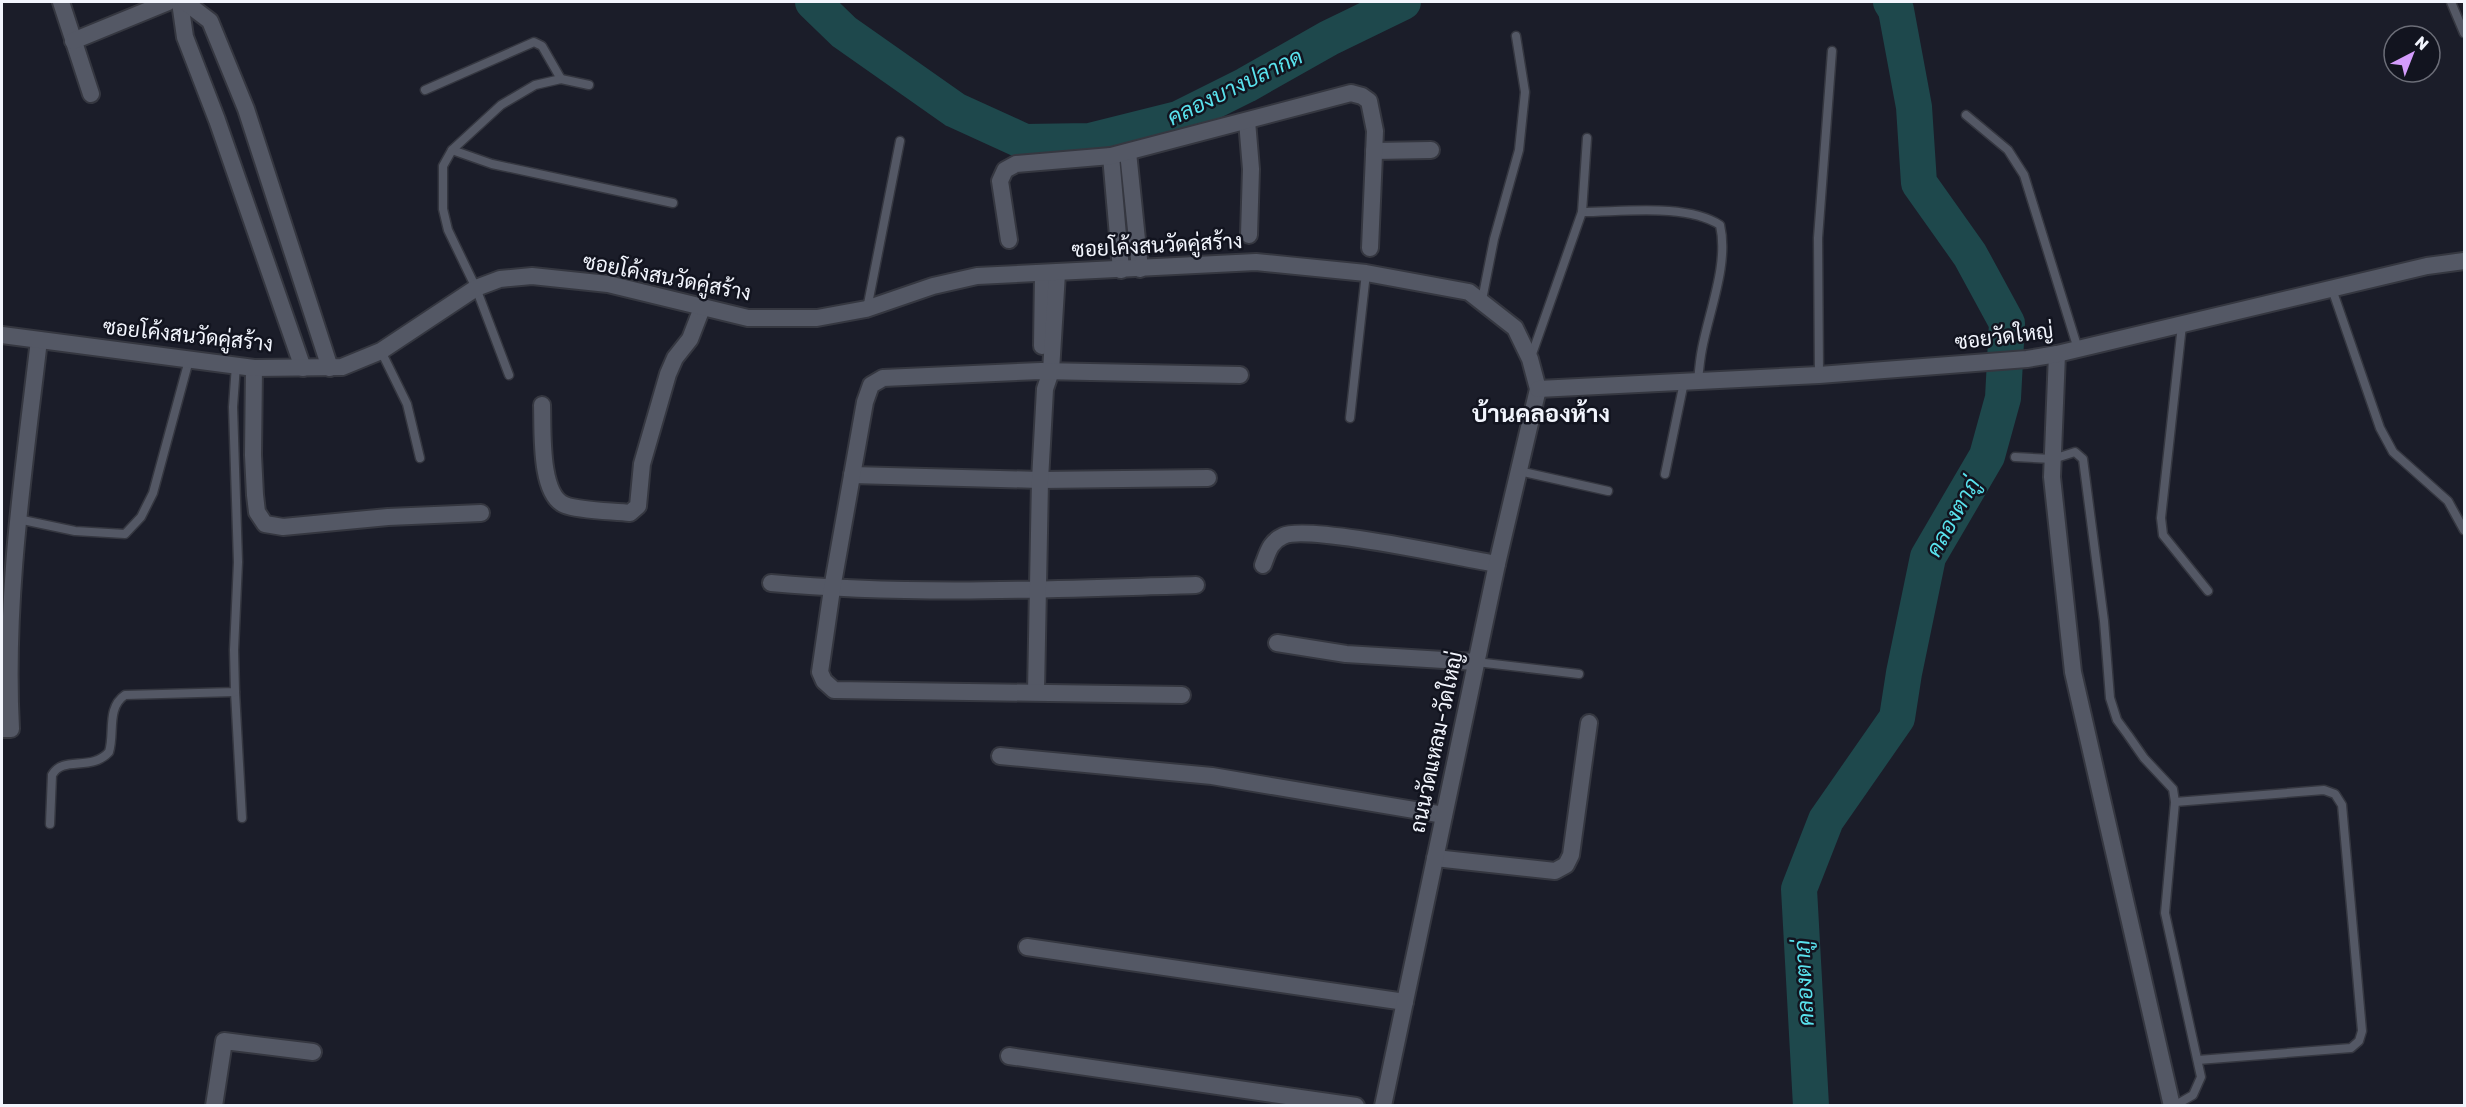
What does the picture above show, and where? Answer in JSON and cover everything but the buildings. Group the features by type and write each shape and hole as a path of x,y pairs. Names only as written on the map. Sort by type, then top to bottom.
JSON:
{"street":[{"path":"61,2 91,94"},
{"path":"73,41 168,2"},
{"path":"180,2 185,37 217,120 303,368"},
{"path":"185,2 210,21 246,109 330,368"},
{"path":"1008,240 1000,181 1005,170 1016,164 1111,156 1351,93 1369,101 1375,131 1370,248"},
{"path":"1247,121 1251,170 1249,234"},
{"path":"1374,151 1431,150"},
{"path":"1128,152 1140,269"},
{"path":"1111,156 1121,270"},
{"name":"ซอยโค้งสนวัดคู่สร้าง","path":"2,335 254,368 330,368 342,367 381,351 476,288 500,279 532,276 608,284 748,318 818,318 867,309 933,286 976,276 1256,262 1366,273 1469,292 1515,328 1530,359 1538,389"},
{"name":"ซอยวัดใหญ่","path":"1538,389 1819,375 2027,359 2182,325 2427,266 2458,262"},
{"path":"1036,692 1040,480 1050,273"},
{"path":"542,405 544,454 549,487 555,498 566,505 630,513 638,506 642,464 668,374 675,358 690,339 702,308"},
{"path":"2,729 11,729 9,664 18,519 39,340"},
{"path":"2057,354 2052,477 2073,672 2173,1106"},
{"path":"254,368 255,495 257,512 265,524 283,527 388,517 481,513"},
{"path":"1182,695 834,690 824,681 820,672 832,589 865,402 871,385 883,378 1046,371 1240,375"},
{"name":"ถนนวัดแหลม-วัดใหญ่","path":"1383,1106 1497,564 1538,389"},
{"path":"852,474 1040,480 1208,478"},
{"path":"1263,565 1271,543 1285,534 1321,533 1497,564"},
{"path":"771,583 832,589 1038,589 1196,585"},
{"path":"1277,643 1346,654 1476,662"},
{"path":"1435,858 1555,871 1566,865 1571,855 1590,723"},
{"path":"1000,756 1212,776 1444,815"},
{"path":"1027,947 1405,1002"},
{"path":"214,1106 224,1041 313,1052"},
{"path":"1009,1056 1356,1106"}],"lane":[{"path":"2451,2 2464,33"},
{"path":"1482,300 1494,239 1519,150 1525,92 1516,36"},
{"path":"425,90 534,42 542,46 561,79"},
{"path":"1819,375 1818,238 1832,51"},
{"path":"509,375 476,288 448,230 443,209 443,166 452,150 501,105 534,85 561,79 589,85"},
{"path":"1966,115 2008,150 2024,175 2078,349"},
{"path":"1530,359 1582,212 1587,138"},
{"path":"867,309 900,141"},
{"path":"452,150 492,164 673,202"},
{"path":"1582,212 1670,211 1709,218 1720,225 1722,236 1717,287 1702,349 1665,474"},
{"path":"1350,418 1366,273"},
{"path":"2332,289 2380,428 2393,452 2448,501 2464,530"},
{"path":"2182,325 2161,518 2163,535 2208,591"},
{"path":"381,351 407,404 420,458"},
{"path":"18,519 75,531 125,534 141,517 153,493 189,360"},
{"path":"236,365 233,407 238,562 234,650 242,818"},
{"path":"2015,457 2053,459 2075,452 2083,459 2104,621 2110,698 2117,720 2144,758 2173,789 2175,802 2165,913 2201,1077 2193,1095 2173,1106"},
{"path":"1519,471 1608,490"},
{"path":"1476,662 1579,674"},
{"path":"50,824 52,775 56,768 62,765 98,762 109,752 113,708 117,700 125,695 235,692"},
{"path":"2175,802 2324,790 2334,794 2342,805 2348,865 2362,1031 2359,1041 2350,1048 2198,1060"},
{"path":"2193,1095 2196,1106"}],"waterway":[{"name":"คลองบางปลากด","path":"813,2 844,32 955,110 1025,142 1090,141 1178,119 1246,85 1329,38 1403,2"},
{"name":"คลองตาภู่","path":"1811,1106 1799,889 1826,820 1897,718 1928,557 1987,456 2003,398 2007,323 1970,255 1919,183 1914,107 1896,10 1891,2"}],"district":[{"name":"บ้านคลองห้าง","path":"1541,414"}]}
